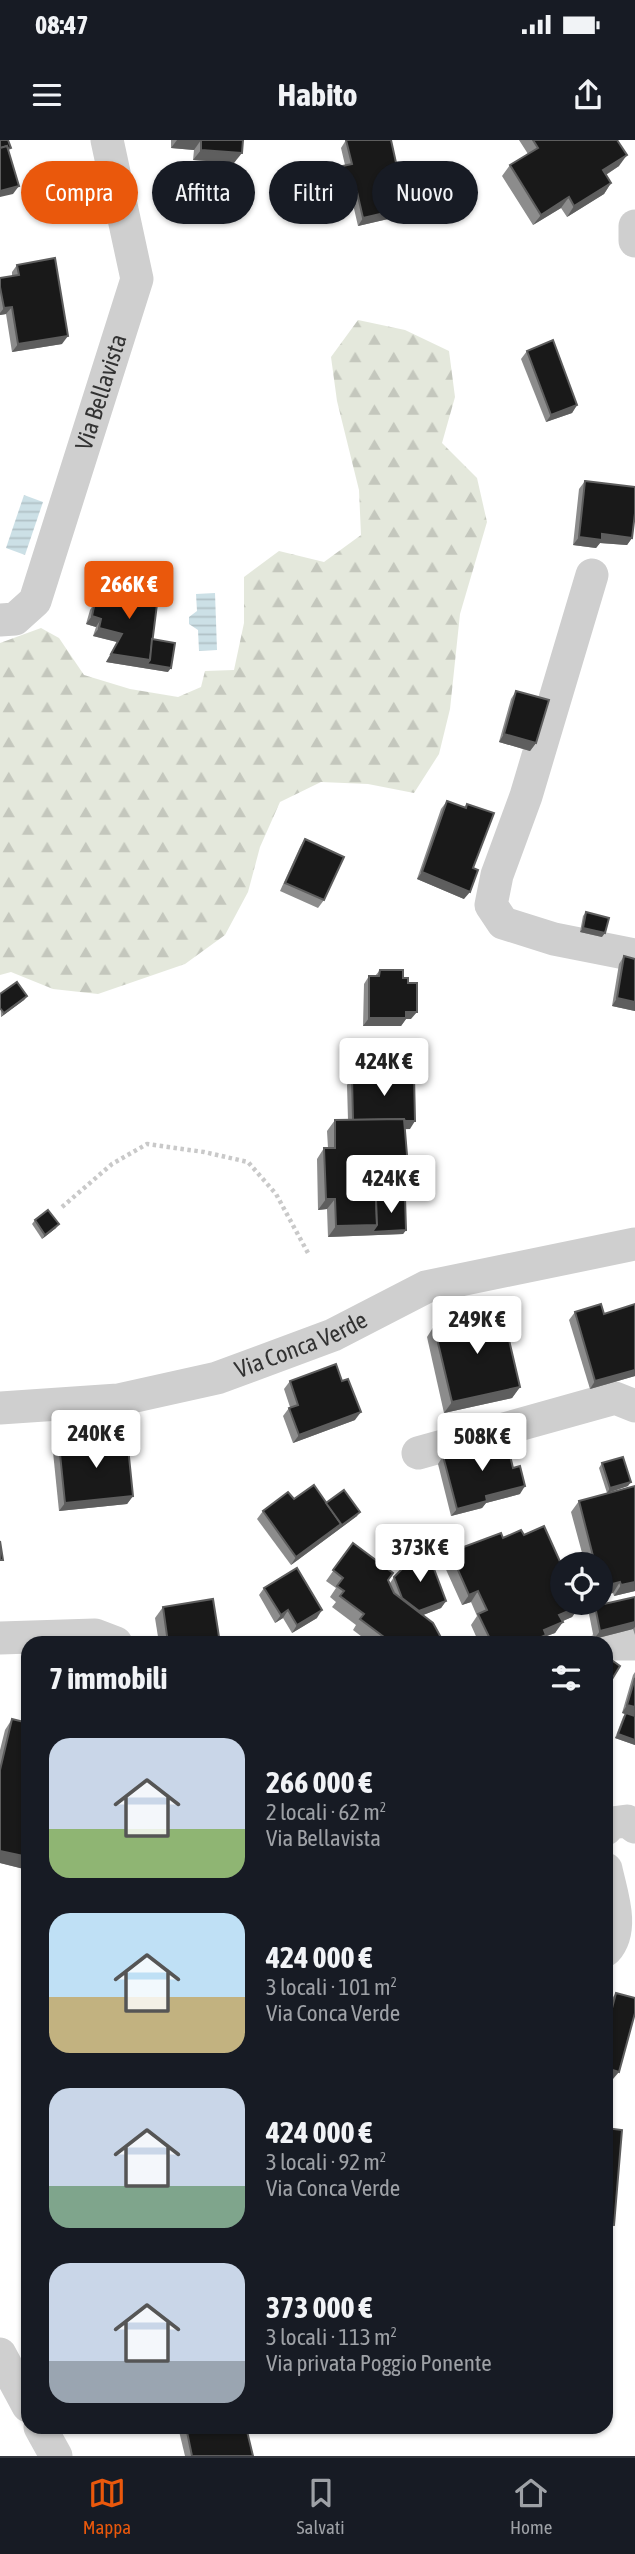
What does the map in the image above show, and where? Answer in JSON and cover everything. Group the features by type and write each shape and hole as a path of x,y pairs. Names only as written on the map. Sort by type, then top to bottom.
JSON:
{"street":[{"name":"Via Bellavista","path":"0,620 15,619 35,601 137,279 107,140"},
{"path":"635,226 635,241"},
{"path":"593,575 526,796 497,875 491,905 503,923 554,939 635,955"},
{"name":"Via Conca Verde","path":"0,1408 118,1400 217,1378 333,1335 426,1287 635,1244"},
{"path":"418,1454 615,1398 635,1406"},
{"path":"63,1636 98,1636"},
{"path":"0,1638 21,1637"},
{"path":"613,1644 635,1644"},
{"path":"613,1823 626,1821 635,1827"},
{"path":"613,1903 616,1918 613,1937"},
{"path":"0,2354 21,2393"},
{"path":"44,2434 56,2456"}],"path":[{"path":"62,1207 112,1164 147,1144 204,1152 248,1162 276,1194 308,1253"}],"green space":[{"path":"358,320 405,330 449,351 455,397 442,443 477,478 487,522 460,614 450,709 439,754 414,793 368,784 321,782 280,802 260,847 248,892 225,935 185,964 98,994 53,989 11,972 0,975 0,643 41,628 59,638 84,675 130,689 178,697 201,687 205,671 234,670 244,623 244,577 279,551 324,562 361,535 359,490 337,401 331,357"}],"shaded area":[{"path":"24,495 43,502 25,555 6,548"},
{"path":"215,593 217,650 199,651 198,630 189,624 189,617 197,611 196,594"}],"building":[{"path":"0,140 8,140 11,148 0,148"},
{"path":"201,140 243,140 242,153 201,150"},
{"path":"346,140 391,140 396,161 372,161 372,216 363,218 358,196 358,161 351,161"},
{"path":"533,140 617,140 627,155 603,170 611,183 574,206 569,197 541,215 510,165 538,148"},
{"path":"7,146 19,186 0,191 0,148"},
{"path":"55,258 68,336 18,344 12,307 4,308 0,278 19,275 17,265"},
{"path":"553,340 577,405 551,415 527,351"},
{"path":"585,481 635,487 632,538 602,534 602,540 579,537"},
{"path":"108,588 158,596 150,660 111,654 122,634 99,628 101,619 92,616 95,602 105,603"},
{"path":"152,639 175,643 171,668 147,664 150,660"},
{"path":"516,691 549,700 536,743 504,734"},
{"path":"447,801 494,813 473,868 478,870 470,892 422,872"},
{"path":"305,839 344,857 324,900 285,883"},
{"path":"586,912 609,918 605,933 583,928"},
{"path":"624,956 635,959 635,1002 617,998"},
{"path":"380,970 403,970 403,978 408,978 408,983 417,983 417,1012 406,1012 406,1018 369,1018 369,976 379,976"},
{"path":"17,982 27,996 4,1013 0,1008 0,994"},
{"path":"405,1053 405,1075 373,1077 373,1054"},
{"path":"414,1075 415,1121 353,1120 352,1077"},
{"path":"404,1119 410,1191 376,1192 377,1225 336,1226 335,1199 326,1199 324,1148 335,1148 335,1120"},
{"path":"405,1197 406,1230 372,1232 377,1225 376,1199"},
{"path":"48,1210 59,1224 45,1235 35,1220"},
{"path":"601,1304 604,1314 635,1304 635,1370 595,1381 575,1312"},
{"path":"502,1310 520,1387 452,1402 434,1326"},
{"path":"336,1364 342,1381 348,1379 361,1412 299,1435 289,1408 298,1405 290,1381"},
{"path":"127,1437 133,1496 65,1503 59,1444"},
{"path":"506,1439 513,1468 520,1466 525,1486 486,1496 487,1501 457,1509 443,1456"},
{"path":"623,1457 631,1482 610,1488 602,1463"},
{"path":"314,1485 341,1524 296,1557 263,1511 288,1492 294,1499"},
{"path":"635,1486 635,1582 613,1584 613,1552 592,1552 579,1501"},
{"path":"344,1490 360,1512 338,1528 341,1524 326,1503"},
{"path":"544,1526 556,1552 550,1552 550,1615 559,1615 563,1622 544,1630 546,1635 544,1636 489,1636 478,1614 487,1610 478,1591 469,1595 450,1552 501,1533 503,1538 521,1530 524,1535"},
{"path":"353,1543 393,1573 388,1580 394,1593 433,1623 440,1636 383,1636 360,1619 364,1614 340,1596 344,1591 337,1586 343,1578 333,1570"},
{"path":"428,1553 446,1601 419,1611 402,1598 394,1577 411,1560"},
{"path":"297,1568 322,1610 297,1625 288,1610 281,1615 264,1588"},
{"path":"635,1597 635,1622 600,1631 597,1615 613,1615 613,1602"},
{"path":"213,1599 219,1636 167,1636 163,1607"},
{"path":"613,1661 620,1666 613,1678"},
{"path":"635,1678 635,1707 627,1705"},
{"path":"626,1713 635,1716 635,1740 618,1734"},
{"path":"12,1719 21,1721 21,1856 0,1851 0,1770"},
{"path":"616,1993 635,1998 635,2013 619,2072 613,2070 613,2004"},
{"path":"613,2129 622,2130 613,2225"},
{"path":"187,2434 248,2434 253,2456 192,2456"}]}
